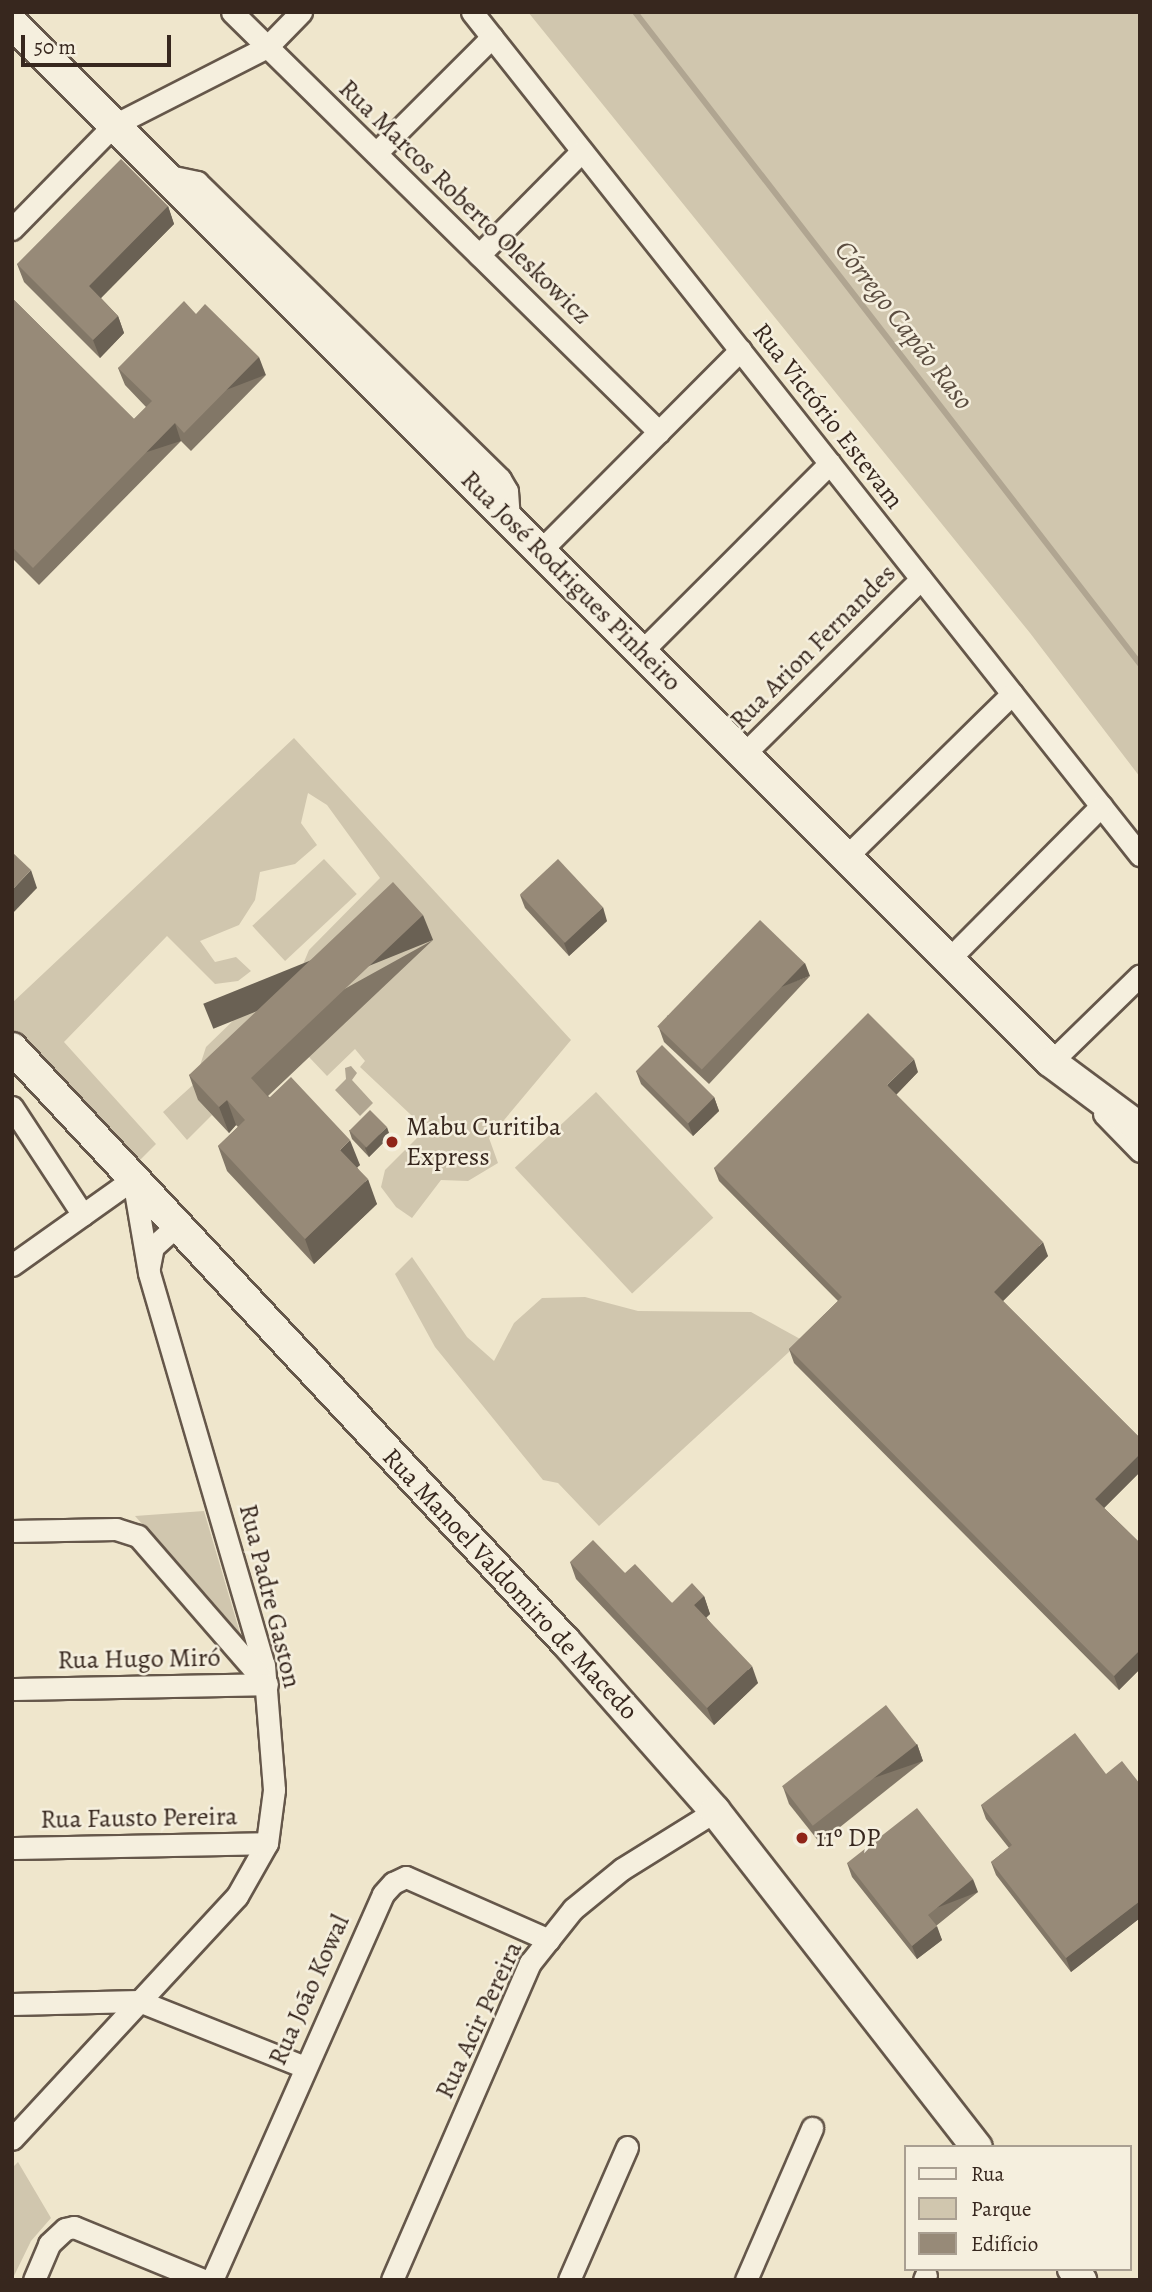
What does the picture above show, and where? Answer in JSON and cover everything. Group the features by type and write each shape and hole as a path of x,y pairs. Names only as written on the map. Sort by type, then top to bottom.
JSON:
{"main road":[{"name":"Rua José Rodrigues Pinheiro","path":"12,23 1051,1062 1140,1128"},
{"name":"Rua Manoel Valdomiro de Macedo","path":"12,1048 566,1642 715,1811 975,2145"}],"street":[{"name":"Rua Marcos Roberto Oleskowicz","path":"232,12 659,432"},
{"path":"12,229 114,124 267,47 301,12"},
{"name":"Rua Victório Estevam","path":"472,12 1140,855"},
{"path":"376,153 492,37"},
{"path":"479,255 582,151"},
{"path":"540,551 740,350"},
{"path":"641,652 830,463"},
{"name":"Rua Arion Fernandes","path":"744,754 921,579"},
{"path":"846,856 1012,694"},
{"path":"949,959 1101,806"},
{"path":"1140,975 1051,1062 1140,1151"},
{"path":"12,1107 83,1215"},
{"path":"12,1265 133,1179"},
{"name":"Rua Padre Gaston","path":"12,2139 237,1896 267,1843 274,1790 267,1684 247,1600 149,1273 133,1179"},
{"path":"149,1273 153,1247 176,1226"},
{"path":"12,1531 116,1529 138,1536 267,1684"},
{"name":"Rua Hugo Miró","path":"12,1689 267,1684"},
{"name":"Rua Acir Pereira","path":"392,2280 530,1963 573,1909 622,1870 715,1811"},
{"name":"Rua Fausto Pereira","path":"12,1848 267,1843"},
{"name":"Rua João Kowal","path":"212,2280 383,1894 393,1883 406,1877 549,1940"},
{"path":"12,2004 139,2001 305,2067"},
{"path":"746,2280 812,2128"},
{"path":"569,2280 627,2147"},
{"path":"34,2280 49,2244 65,2229 85,2230 203,2280"}],"green space":[{"path":"528,12 1140,12 1140,777 1030,633"},
{"path":"294,738 571,1040 489,1138 498,1163 468,1181 441,1180 412,1218 396,1207 381,1187 385,1170 426,1129 360,1067 365,1061 355,1049 327,1076 309,1057 198,1100 212,1115 187,1140 163,1112 194,1084 206,1047 242,1012 301,969 309,950 380,878 327,805 308,793 301,823 317,845 295,864 260,872 255,900 239,925 200,941 215,962 236,957 251,971 238,981 215,984 167,936 64,1042 156,1144 133,1167 12,1040 12,1003"},
{"path":"324,859 357,894 285,961 252,926"},
{"path":"596,1092 713,1218 632,1293 515,1168"},
{"path":"412,1257 467,1337 494,1361 514,1323 542,1298 585,1297 638,1311 751,1312 802,1340 599,1526 558,1483 543,1480 435,1347 395,1274"},
{"path":"204,1511 240,1633 135,1516"},
{"path":"18,2162 51,2218 31,2241 12,2280 12,2168"}],"shaded area":[{"path":"351,1066 357,1073 352,1080 373,1103 360,1116 335,1090 346,1079 345,1068"}],"building":[{"path":"121,159 168,206 89,286 118,316 93,340 17,264"},
{"path":"12,298 134,419 152,401 118,368 184,301 196,314 205,304 259,357 184,433 175,423 33,568 12,547"},
{"path":"12,852 31,870 12,890"},
{"path":"558,859 603,907 565,943 520,894"},
{"path":"393,882 423,915 251,1078 269,1098 291,1077 350,1140 340,1150 368,1179 305,1239 218,1146 245,1120 227,1100 219,1107 189,1075"},
{"path":"760,920 805,963 702,1070 657,1026"},
{"path":"868,1013 914,1059 887,1085 1043,1242 994,1292 1140,1438 1140,1454 1095,1499 1140,1543 1140,1650 1114,1676 789,1349 842,1297 714,1168"},
{"path":"662,1045 714,1097 688,1123 636,1071"},
{"path":"370,1110 387,1127 366,1147 349,1131"},
{"path":"593,1540 625,1573 635,1564 672,1603 692,1583 704,1596 694,1605 752,1666 707,1708 570,1562"},
{"path":"886,1705 917,1744 813,1826 782,1786"},
{"path":"1075,1733 1106,1774 1122,1761 1140,1784 1140,1901 1066,1958 991,1862 1012,1845 981,1805"},
{"path":"917,1808 973,1879 928,1915 937,1926 912,1946 847,1863"}],"waterway":[{"name":"Córrego Capão Raso","path":"635,12 1140,664"}],"place":[{"name":"Mabu Curitiba Express","path":"392,1142"},
{"name":"11º DP","path":"802,1838"}]}
